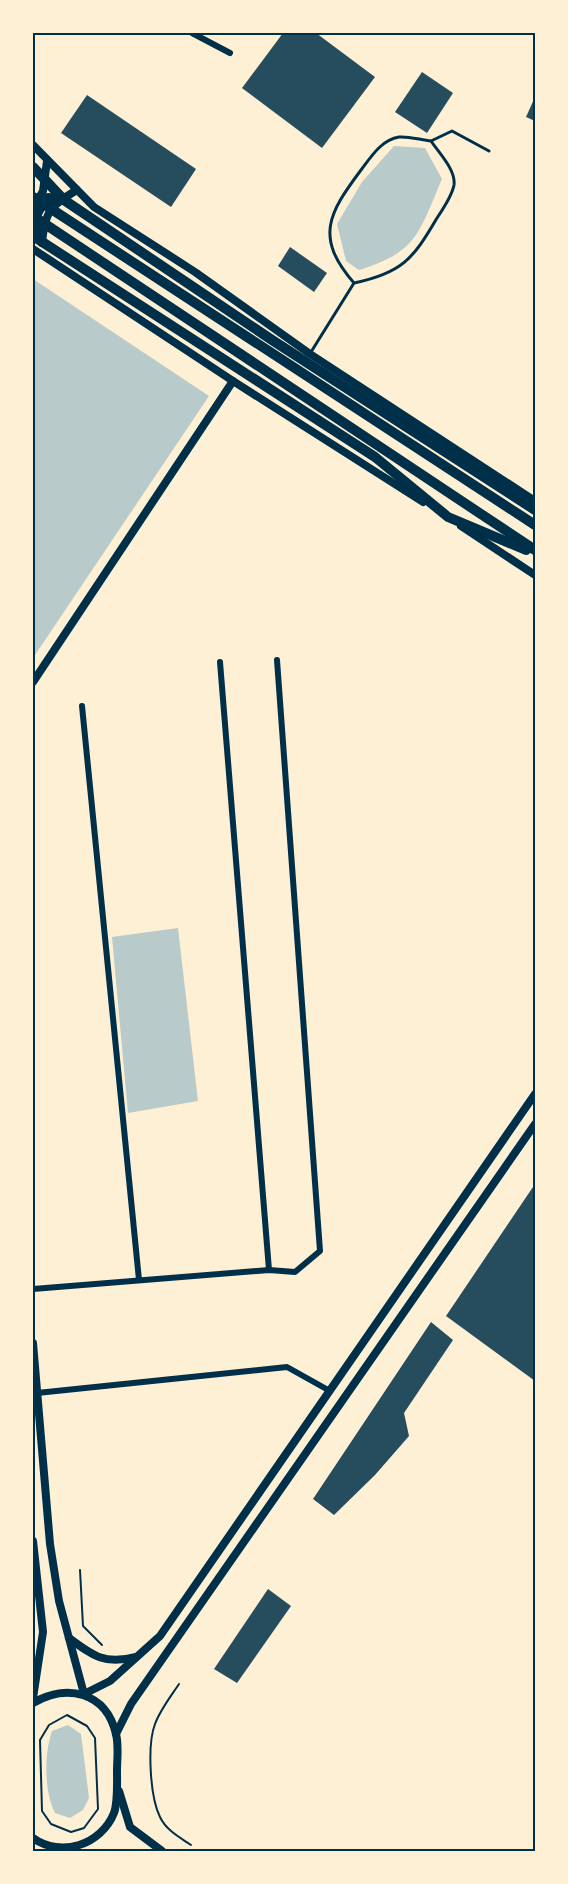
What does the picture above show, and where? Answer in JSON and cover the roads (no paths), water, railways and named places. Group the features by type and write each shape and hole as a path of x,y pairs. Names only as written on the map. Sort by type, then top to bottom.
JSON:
{"highway":[{"path":"33,168 64,200 535,510"},
{"path":"33,197 535,525"},
{"path":"64,200 48,198 37,210 33,223 35,236 250,378 375,457 448,517 535,552"},
{"path":"33,216 347,423 535,552"}],"main road":[{"path":"33,145 94,207 195,272 310,354 535,501"},
{"path":"33,209 43,191 47,161"},
{"path":"77,190 54,204 45,219 37,251 233,381 535,575"},
{"path":"33,682 233,381"},
{"path":"84,1694 110,1681 160,1636 535,1094"},
{"path":"116,1734 131,1704 535,1124"},
{"path":"33,1343 50,1544 69,1638 84,1694"},
{"path":"33,1541 43,1632 33,1698"},
{"path":"69,1638 93,1656 118,1661 139,1656"},
{"path":"33,1703 49,1694 66,1691 84,1694 105,1711 116,1734 115,1810 108,1824 90,1840 67,1849"},
{"path":"117,1779 130,1827 162,1851"},
{"path":"33,1838 53,1848 82,1851"}],"street":[{"path":"192,33 230,53"},
{"path":"33,1289 269,1270 295,1272 320,1251 277,660"},
{"path":"220,662 269,1270"},
{"path":"82,706 140,1280"},
{"path":"37,1393 287,1367 330,1391"}],"lane":[{"path":"354,283 338,264 330,242 330,220 337,202 374,152 386,142 400,137 431,141 452,131 489,150"},
{"path":"310,354 354,283 373,279 409,260 447,202 454,185 451,170 431,141"}]}
